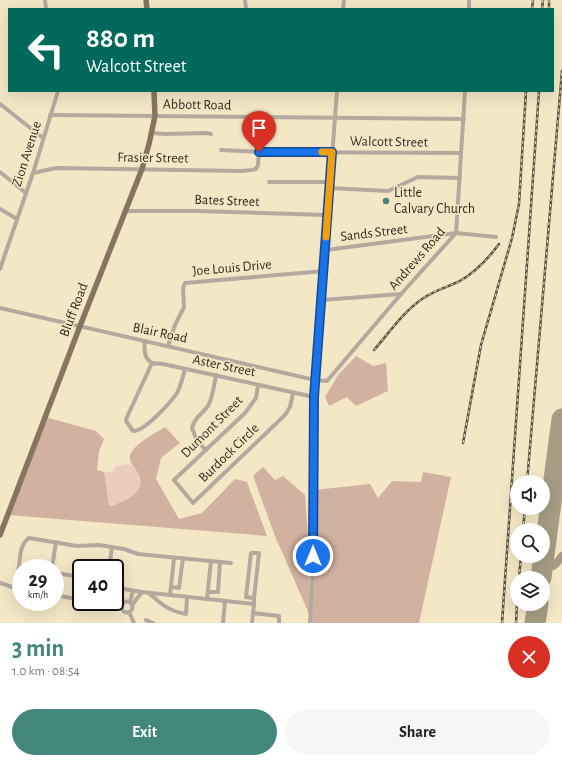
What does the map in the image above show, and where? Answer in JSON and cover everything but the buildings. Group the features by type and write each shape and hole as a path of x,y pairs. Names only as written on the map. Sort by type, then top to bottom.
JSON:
{"main road":[{"name":"Bluff Road","path":"0,535 142,169 155,116 154,92"}],"street":[{"name":"Zion Avenue","path":"0,268 33,172 58,92"},
{"path":"310,623 313,556 314,397 337,92"},
{"name":"Andrews Road","path":"315,380 327,381 401,294 456,233 465,92"},
{"path":"0,104 43,138"},
{"name":"Abbott Road","path":"50,115 464,119"},
{"path":"152,133 210,134"},
{"name":"Walcott Street","path":"221,150 259,152 461,153"},
{"name":"Frasier Street","path":"33,172 56,168 241,171 256,169 258,165 259,152"},
{"path":"0,172 26,193"},
{"path":"329,188 388,191 418,178 460,178"},
{"path":"269,182 330,182"},
{"path":"0,209 17,219"},
{"name":"Bates Street","path":"126,211 198,211 327,215"},
{"name":"Sands Street","path":"326,250 456,233 496,237"},
{"name":"Joe Louis Drive","path":"168,346 175,325 184,307 183,288 185,284 324,271"},
{"path":"322,300 401,294"},
{"name":"Blair Road","path":"0,308 315,380"},
{"path":"145,341 145,353 152,363 127,417 126,421 133,431 141,430 173,399 180,386 185,369"},
{"name":"Aster Street","path":"152,363 216,375 314,397"},
{"path":"206,450 197,441 192,428 194,421 208,405 212,397 216,375"},
{"name":"Dumont Street","path":"174,480 245,413 256,398 258,385"},
{"name":"Burdock Circle","path":"174,480 193,504 285,415 290,407 293,393"},
{"path":"20,559 25,540 29,538 77,546 99,545 124,549 138,554 231,563"},
{"path":"53,559 56,542"},
{"path":"110,559 112,547"},
{"path":"252,623 259,553 251,553 246,597 254,598"},
{"path":"170,595 174,558"},
{"path":"171,587 180,588 182,558"},
{"path":"207,599 211,561"},
{"path":"208,592 218,592 220,562"},
{"path":"0,582 12,587"},
{"path":"124,589 254,604"},
{"path":"129,612 133,608 131,603 133,590"},
{"path":"131,603 142,592"},
{"path":"149,593 162,605 173,612 186,614 187,597"},
{"path":"223,623 225,600"},
{"path":"124,603 125,602 131,603"},
{"path":"124,611 129,612"},
{"path":"129,612 134,623"},
{"path":"253,613 279,616 279,623"},
{"path":"146,620 153,623"}],"shaded area":[{"path":"356,356 373,366 386,363 388,391 356,406 347,397 329,406 325,397 338,375"},
{"path":"45,417 96,431 104,439 99,451 97,470 104,472 109,505 112,506 130,497 139,489 140,477 130,460 130,456 135,447 165,427 180,443 161,458 156,479 179,519 202,513 235,479 247,482 267,536 8,515"},
{"path":"127,464 133,466 136,470 140,481 140,486 133,495 112,506 109,505 104,472 112,472 116,466"},
{"path":"263,467 275,480 283,476 305,495 309,551 310,608 314,490 370,484 378,498 392,481 421,482 423,472 451,477 419,623 310,623 310,616 275,536 253,476"}],"taxiway":[{"path":"543,567 550,567 554,565 562,556"}],"runway":[{"path":"542,571 562,419"},
{"path":"535,623 537,611"}],"railway":[{"path":"532,8 533,0"},
{"path":"542,8 543,0"},
{"path":"549,0 549,8"},
{"path":"528,475 562,71"},
{"path":"463,443 481,345 512,238 519,204 526,92"},
{"path":"502,623 539,92"},
{"path":"374,350 402,316 415,304 431,294 458,282 476,270 499,244"},
{"path":"524,515 524,523"},
{"path":"520,563 520,571"},
{"path":"516,623 517,611"}],"slow traffic":[{"path":"322,152 332,152 326,237"}],"place":[{"name":"Little Calvary Church","path":"386,201"}],"route":[{"path":"259,152 332,152 314,397 313,556"}]}
